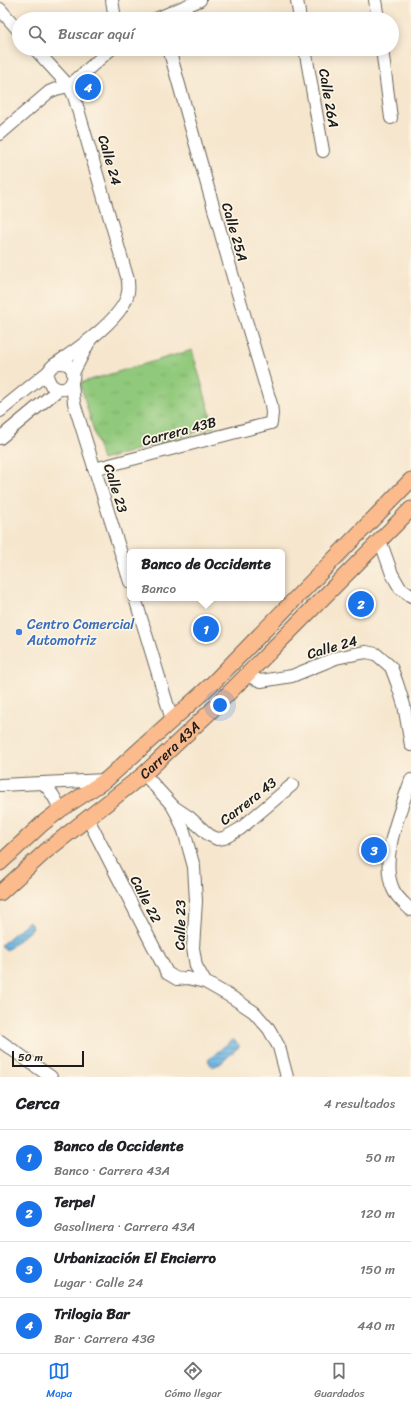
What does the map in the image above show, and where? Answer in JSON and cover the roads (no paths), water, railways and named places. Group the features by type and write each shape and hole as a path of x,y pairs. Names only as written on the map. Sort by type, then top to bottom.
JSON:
{"main road":[{"name":"Carrera 43A","path":"0,863 26,838 60,810 106,780 172,720 217,678 411,480"},
{"name":"Carrera 43A","path":"0,893 46,851 144,774 212,711 411,509"}],"street":[{"path":"112,0 114,12"},
{"path":"173,12 200,0"},
{"path":"297,0 299,12"},
{"path":"375,0 377,12"},
{"path":"0,9 12,23"},
{"name":"Calle 24","path":"41,56 69,86 78,104 128,280 128,293 122,306 108,323 91,339"},
{"path":"0,134 49,92 69,86 103,56"},
{"name":"Calle 25A","path":"171,56 232,277 270,404 272,413 271,423"},
{"name":"Calle 26A","path":"307,56 323,152"},
{"path":"383,56 391,118"},
{"path":"1,408 51,368 91,339"},
{"path":"0,438 67,384 91,339"},
{"path":"58,363 66,364 72,370 67,384 54,388 48,381 51,368 58,363"},
{"name":"Calle 23","path":"67,384 127,573"},
{"name":"Carrera 43B","path":"94,469 271,423"},
{"path":"380,540 392,574 400,588 411,596"},
{"path":"136,601 172,720"},
{"name":"Calle 24","path":"248,674 253,678 262,681 292,676 325,662 350,655 366,652 376,654 391,667 404,705 411,745"},
{"name":"Calle 23","path":"144,774 172,805 184,831 194,867 196,901 193,948 196,966 205,982"},
{"path":"0,786 106,780"},
{"path":"411,780 392,840 388,873 393,890 411,910"},
{"path":"43,783 56,798 60,810"},
{"name":"Carrera 43","path":"172,805 189,817 208,835 217,839 224,838 240,829 292,785"},
{"name":"Calle 22","path":"88,819 167,973 177,979 187,978 205,982"},
{"path":"184,831 190,828 200,829"},
{"path":"187,978 196,966"},
{"path":"205,982 254,1012 269,1029 279,1047 287,1077"},
{"path":"0,1041 51,1077"}],"water":[{"path":"29,921 33,928 6,951 1,945"},
{"path":"233,1039 240,1046 220,1064 212,1067 208,1060"}],"place":[{"name":"Trilogia Bar","path":"88,87"},
{"name":"Terpel","path":"361,604"},
{"name":"Banco de Occidente","path":"206,629"},
{"name":"Centro Comercial Automotriz","path":"19,632"},
{"name":"Urbanización El Encierro","path":"374,850"}]}
